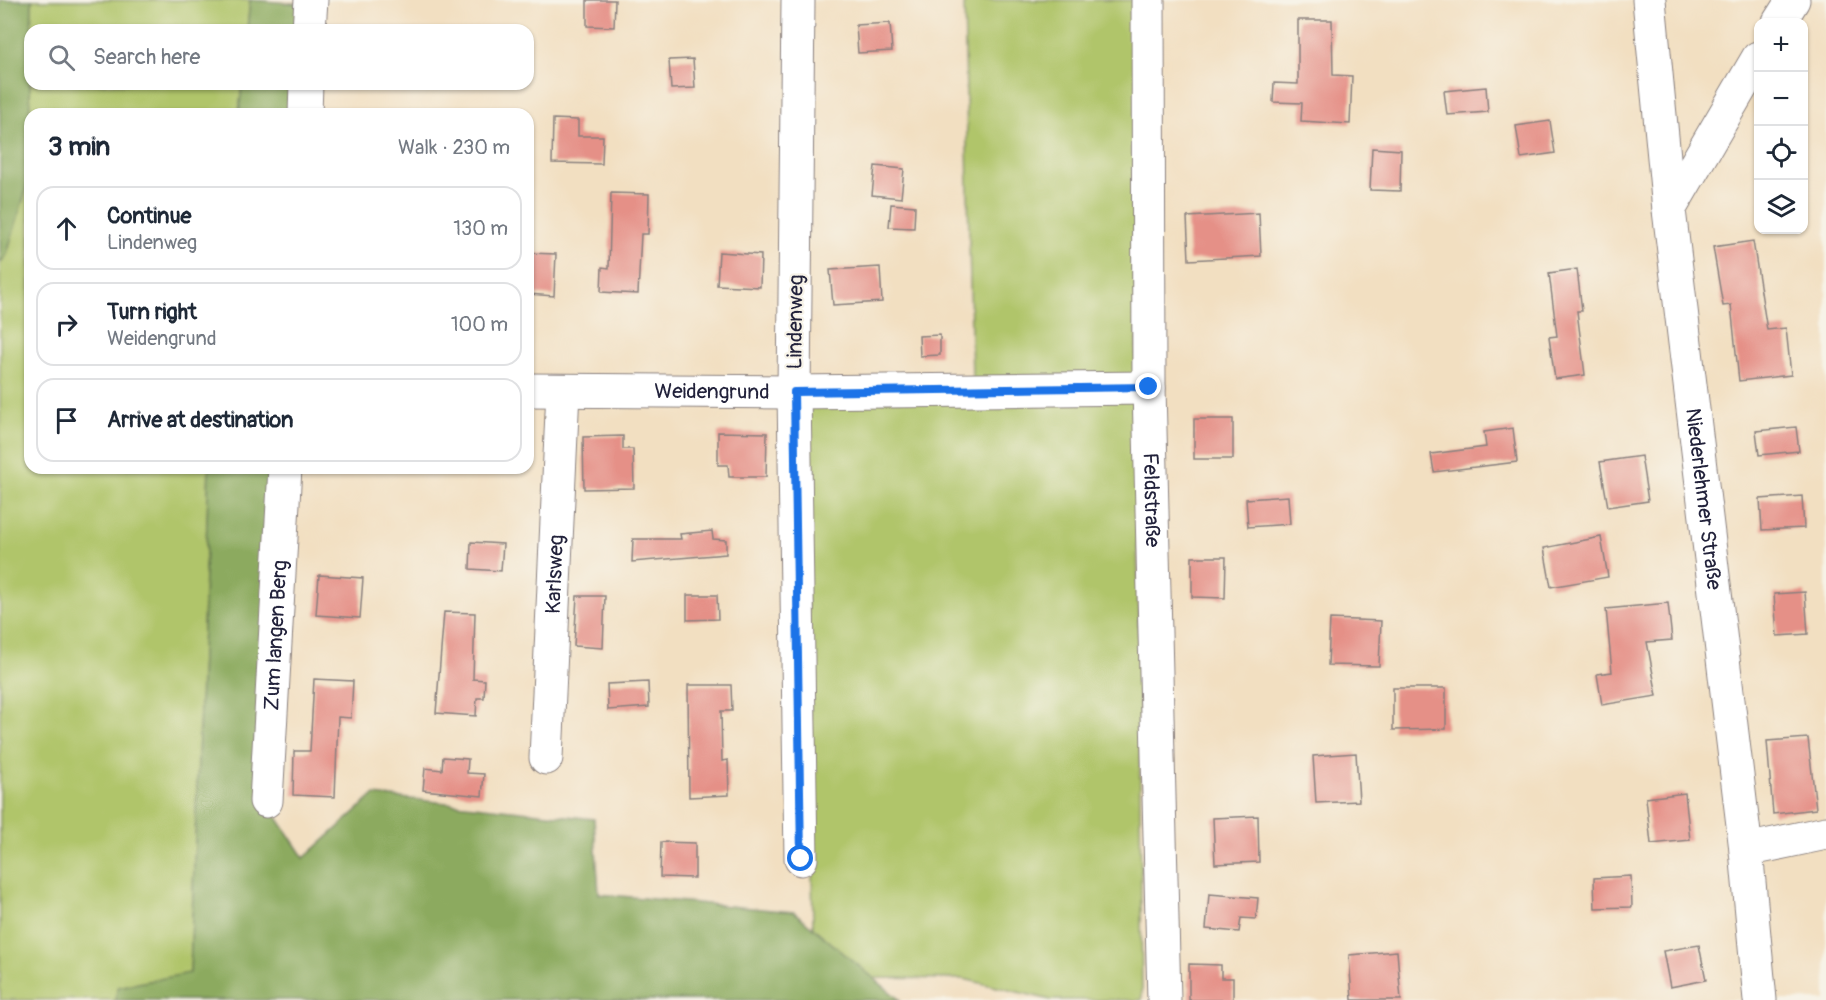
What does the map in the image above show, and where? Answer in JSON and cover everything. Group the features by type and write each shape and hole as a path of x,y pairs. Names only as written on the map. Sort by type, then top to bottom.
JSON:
{"street":[{"path":"309,24 311,0"},
{"name":"Lindenweg","path":"798,0 794,392 801,859"},
{"name":"Feldstraße","path":"1148,0 1149,387 1164,1000"},
{"name":"Niederlehmer Straße","path":"1649,0 1669,210 1763,998"},
{"path":"1782,18 1793,0"},
{"path":"1669,210 1754,65"},
{"path":"304,108 306,90"},
{"name":"Weidengrund","path":"534,390 794,392 1149,387"},
{"name":"Karlsweg","path":"546,758 563,391"},
{"name":"Zum langen Berg","path":"266,801 285,474"},
{"path":"1746,850 1826,832"}],"green space":[{"path":"0,0 32,0 31,24 24,24 24,90 30,90 30,108 24,108 24,197 7,254 0,264"},
{"path":"32,0 250,0 248,24 31,24"},
{"path":"250,0 304,4 303,24 248,24"},
{"path":"964,0 1141,0 1136,381 972,380"},
{"path":"30,90 241,90 240,108 30,108"},
{"path":"241,90 301,90 300,108 240,108"},
{"path":"24,196 24,474 209,474 190,974 118,987 115,1000 0,1000 0,264 7,253"},
{"path":"1136,396 1142,1000 1051,1000 964,979 873,978 813,928 804,402"},
{"path":"209,474 285,474 266,801 304,858 374,795 594,819 599,894 794,912 900,1000 115,1000 118,987 190,973"}],"building":[{"path":"587,0 615,0 614,27 587,26"},
{"path":"1298,20 1332,20 1333,75 1352,76 1350,124 1301,121 1302,103 1273,102 1274,83 1298,84"},
{"path":"890,23 892,51 858,53 856,25"},
{"path":"693,59 695,88 671,89 669,60"},
{"path":"1486,87 1488,112 1447,115 1444,91"},
{"path":"553,119 578,120 578,136 603,136 602,164 552,163"},
{"path":"1550,121 1555,153 1521,158 1516,126"},
{"path":"1372,148 1401,150 1400,191 1370,190"},
{"path":"875,166 904,169 901,198 872,195"},
{"path":"611,193 649,194 648,234 641,234 638,294 601,292 602,267 609,268"},
{"path":"891,204 915,206 914,228 889,227"},
{"path":"1259,213 1261,256 1189,260 1187,217"},
{"path":"1753,241 1767,330 1786,328 1791,375 1739,381 1731,305 1723,306 1713,247"},
{"path":"719,252 761,255 760,287 717,285"},
{"path":"534,253 556,254 554,296 534,294"},
{"path":"880,267 882,302 833,305 830,270"},
{"path":"1577,269 1582,311 1577,311 1585,375 1555,379 1549,337 1557,336 1549,273"},
{"path":"940,335 940,355 920,356 919,336"},
{"path":"1194,419 1233,419 1233,459 1194,459"},
{"path":"1796,427 1799,451 1759,455 1756,431"},
{"path":"1513,428 1517,462 1434,472 1431,454 1486,447 1484,432"},
{"path":"718,432 767,433 766,477 729,477 728,465 718,465"},
{"path":"623,436 623,449 633,449 634,488 584,489 583,437"},
{"path":"1641,456 1648,501 1608,507 1600,462"},
{"path":"1288,496 1290,524 1248,527 1246,499"},
{"path":"1802,496 1804,528 1762,530 1760,499"},
{"path":"712,531 713,539 726,540 726,554 632,562 633,539 681,539 680,534"},
{"path":"1601,537 1608,577 1551,587 1544,548"},
{"path":"471,542 503,544 501,571 470,569"},
{"path":"1192,557 1226,557 1225,598 1192,597"},
{"path":"319,575 363,578 360,618 316,615"},
{"path":"1805,592 1808,634 1777,636 1774,594"},
{"path":"687,595 717,595 718,619 687,620"},
{"path":"577,596 605,596 603,648 574,646"},
{"path":"1668,603 1672,640 1647,642 1657,696 1602,705 1597,674 1612,672 1606,609"},
{"path":"444,612 475,613 473,679 485,680 484,698 477,698 476,716 436,713"},
{"path":"1330,619 1381,621 1379,666 1328,665"},
{"path":"314,679 353,681 351,718 338,717 335,797 293,795 294,751 310,751"},
{"path":"648,682 649,707 608,710 607,684"},
{"path":"688,685 731,685 732,711 721,711 722,761 728,760 729,795 689,797"},
{"path":"1393,688 1446,688 1446,729 1393,730"},
{"path":"1808,738 1816,809 1773,814 1767,741"},
{"path":"1356,753 1359,801 1316,803 1313,756"},
{"path":"443,757 468,759 467,773 484,774 482,796 423,790 425,768 442,770"},
{"path":"1685,793 1690,840 1651,844 1646,798"},
{"path":"1258,816 1259,862 1215,864 1213,818"},
{"path":"661,842 695,843 695,878 660,877"},
{"path":"1631,876 1632,907 1595,908 1594,878"},
{"path":"1209,894 1258,898 1256,919 1241,918 1239,932 1206,929"},
{"path":"1699,945 1706,980 1670,987 1663,951"},
{"path":"1397,951 1401,1000 1352,1000 1349,955"},
{"path":"1189,964 1221,965 1221,978 1233,978 1233,1000 1189,1000"}],"route":[{"path":"801,859 794,392 1149,387"}]}
